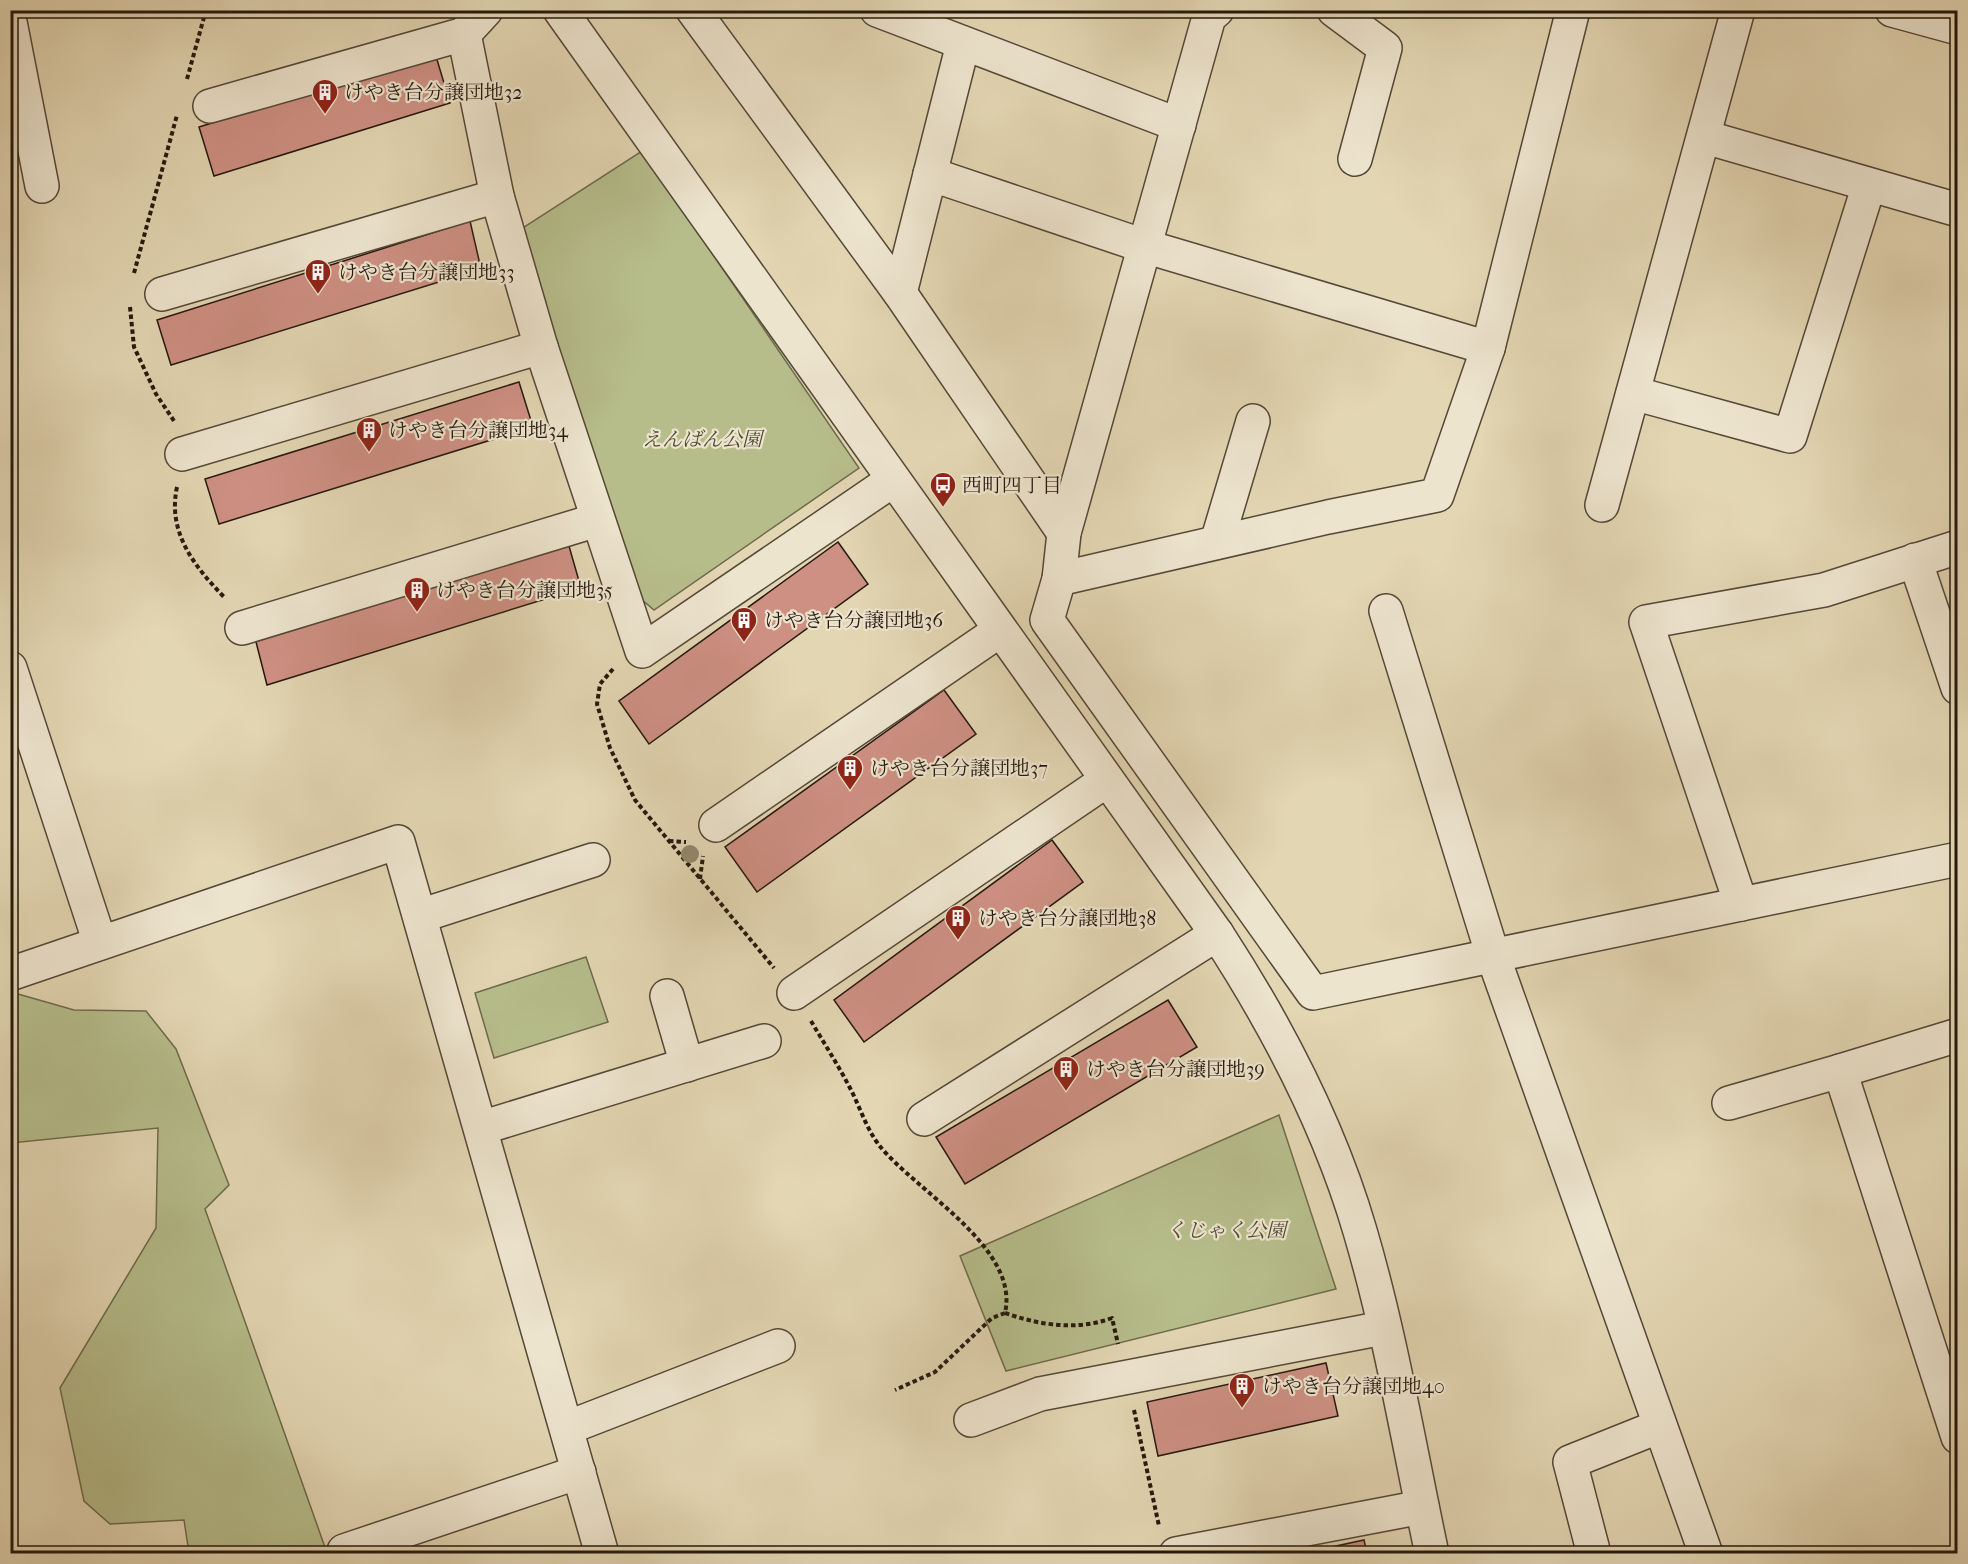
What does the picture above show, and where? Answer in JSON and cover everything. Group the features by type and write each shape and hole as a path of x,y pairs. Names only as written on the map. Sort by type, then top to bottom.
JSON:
{"street":[{"path":"560,10 1225,947 1314,1104 1360,1232 1432,1554"},
{"path":"693,10 900,293 1064,533"},
{"path":"877,10 1179,125"},
{"path":"1217,10 1209,17 1064,533 1059,579 1047,620 1313,993 1958,859"},
{"path":"1334,10 1384,48 1355,159"},
{"path":"1059,579 1217,542 1437,495 1488,348 1573,10"},
{"path":"1602,505 1705,137 1738,10"},
{"path":"1892,10 1958,28"},
{"path":"10,22 42,186"},
{"path":"210,106 475,22 497,195 541,347 642,651 893,480"},
{"path":"900,293 963,44"},
{"path":"1705,137 1958,210"},
{"path":"930,174 1144,246 1488,348"},
{"path":"1633,393 1790,436 1869,185"},
{"path":"162,294 497,195"},
{"path":"182,454 541,347"},
{"path":"1217,542 1253,421"},
{"path":"242,628 597,520"},
{"path":"1741,904 1646,622 1824,590 1958,547"},
{"path":"1916,560 1958,688"},
{"path":"1386,611 1493,956 1706,1554"},
{"path":"716,825 999,631"},
{"path":"10,668 100,943"},
{"path":"794,993 1107,780"},
{"path":"10,974 398,842 603,1554"},
{"path":"420,916 594,860"},
{"path":"924,1119 1225,947 1271,935"},
{"path":"667,996 687,1065"},
{"path":"1729,1103 1955,1036"},
{"path":"481,1128 764,1041"},
{"path":"1840,1071 1958,1437"},
{"path":"971,1420 1040,1394 1383,1328"},
{"path":"567,1428 778,1346"},
{"path":"1594,1554 1570,1462 1660,1426"},
{"path":"344,1551 408,1542 579,1472"},
{"path":"1168,1543 1422,1506"}],"path":[{"path":"642,651 611,671 600,684 597,704 610,748 635,800 794,993 850,1088 879,1144 909,1176 972,1232 1001,1273 1009,1297 1005,1313"},
{"path":"895,1390 935,1372 992,1318 1005,1313 1035,1324 1061,1325 1095,1324 1112,1317 1168,1543"}],"green space":[{"name":"えんばん公園","path":"642,151 859,468 654,610 627,587 521,229"},
{"path":"586,957 608,1022 494,1058 475,993"},
{"path":"11,992 74,1010 146,1011 176,1049 229,1185 205,1209 327,1553 189,1553 184,1520 110,1524 84,1501 60,1388 156,1228 158,1128 11,1143"},
{"name":"くじゃく公園","path":"1279,1115 1336,1289 1006,1371 960,1256"}],"building":[{"name":"けやき台分譲団地32","path":"435,53 450,103 214,176 199,127"},
{"name":"けやき台分譲団地33","path":"470,221 481,269 171,365 157,320"},
{"name":"けやき台分譲団地34","path":"519,382 533,427 219,524 205,479"},
{"name":"けやき台分譲団地35","path":"567,539 581,588 267,685 255,638"},
{"name":"けやき台分譲団地36","path":"838,542 868,584 649,744 619,701"},
{"name":"けやき台分譲団地37","path":"944,690 976,734 757,892 725,847"},
{"name":"けやき台分譲団地38","path":"1052,840 1083,882 864,1042 834,1000"},
{"name":"けやき台分譲団地39","path":"1168,1000 1197,1047 965,1184 936,1137"},
{"name":"けやき台分譲団地40","path":"1326,1363 1338,1416 1158,1456 1147,1402"},
{"path":"1364,1540 1367,1554 1299,1554"}],"place":[{"name":"けやき台分譲団地32","path":"325,115"},
{"name":"けやき台分譲団地33","path":"318,295"},
{"name":"けやき台分譲団地34","path":"369,453"},
{"name":"西町四丁目","path":"943,508"},
{"name":"けやき台分譲団地35","path":"417,613"},
{"name":"けやき台分譲団地36","path":"744,643"},
{"name":"けやき台分譲団地37","path":"850,791"},
{"name":"けやき台分譲団地38","path":"958,941"},
{"name":"けやき台分譲団地39","path":"1066,1092"},
{"name":"けやき台分譲団地40","path":"1242,1409"}]}
